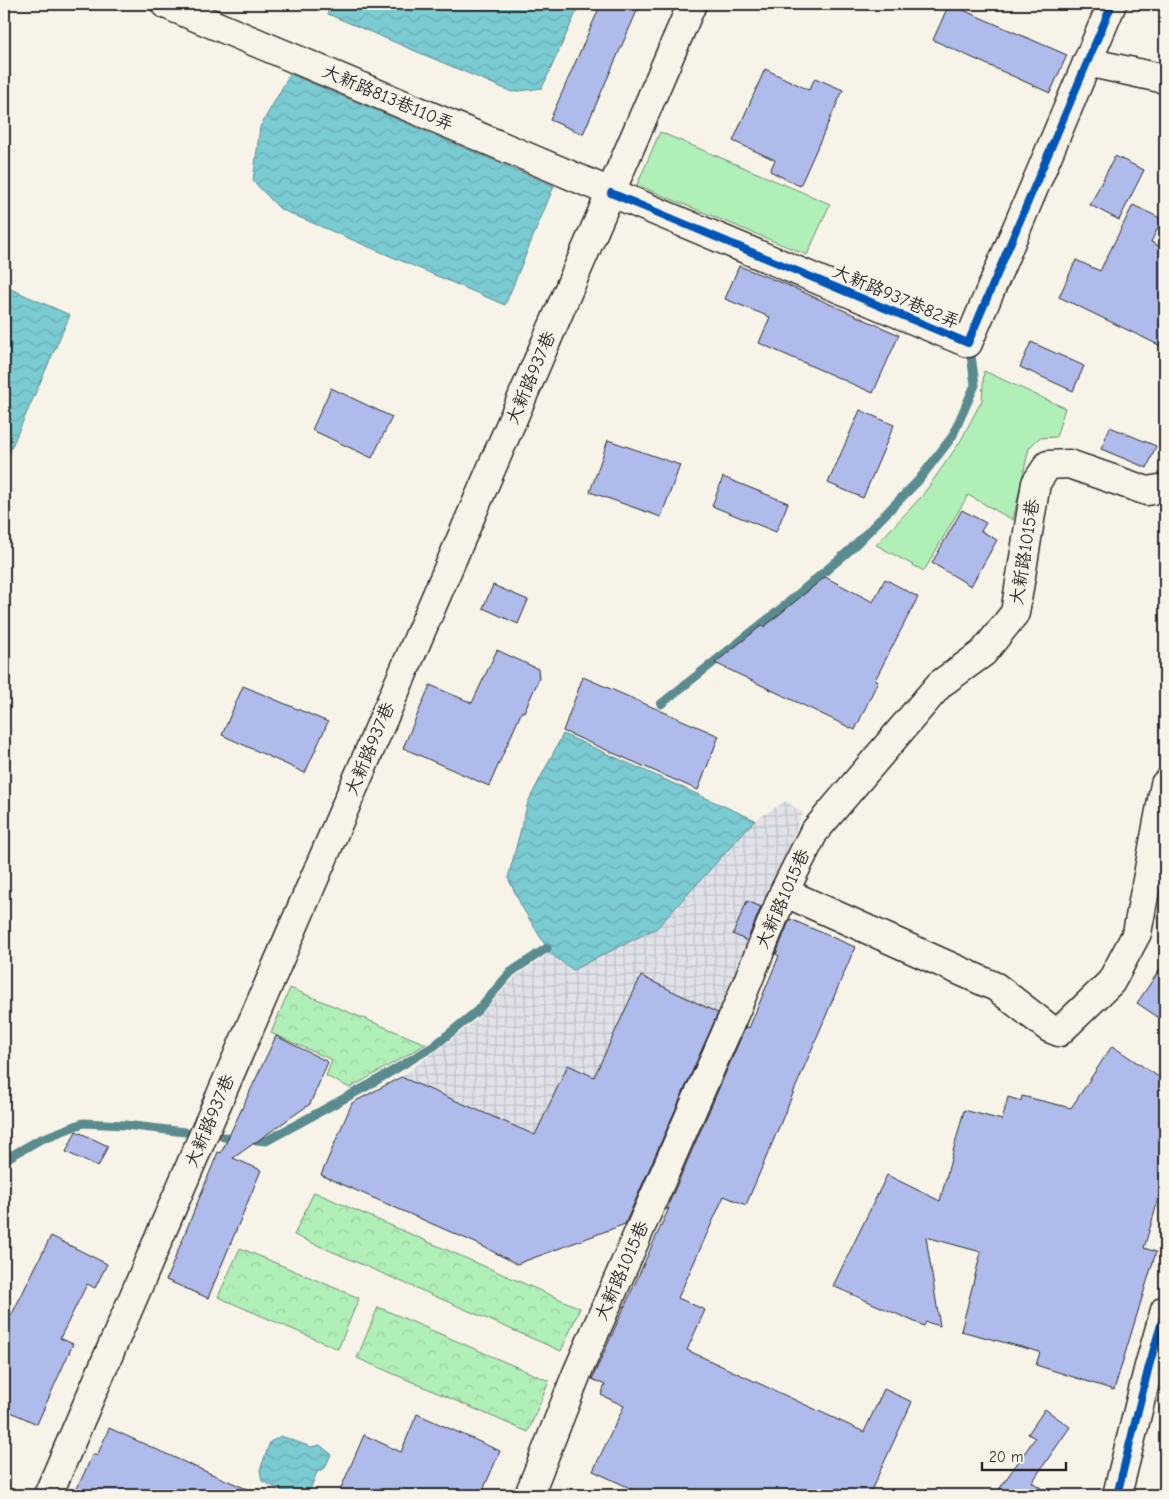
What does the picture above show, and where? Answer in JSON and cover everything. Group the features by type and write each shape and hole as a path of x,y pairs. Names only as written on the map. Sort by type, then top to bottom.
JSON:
{"street":[{"name":"大新路813巷110弄","path":"166,4 611,193"},
{"name":"大新路937巷","path":"48,1495 692,4"},
{"name":"大新路937巷82弄","path":"611,193 968,343 1112,4"},
{"path":"1087,62 1165,79"},
{"name":"大新路1015巷","path":"529,1495 577,1373 735,1012 784,892 814,832 940,684 983,654 1016,613 1036,483 1048,465 1069,464 1147,492 1165,488"},
{"path":"784,892 996,988 1049,1028 1059,1032 1111,982 1137,933 1165,784"},
{"path":"1117,1495 1165,1310"}],"shaded area":[{"path":"786,801 803,813 719,1013 641,977 594,1077 568,1065 535,1135 401,1077 475,1021 515,977 550,953 573,970 657,928 755,820"}],"green space":[{"path":"660,132 830,204 807,255 637,185"},
{"path":"984,371 1065,408 1056,437 1039,438 1029,448 1013,520 968,495 924,571 876,545 922,496 960,442 982,400"},
{"path":"290,988 426,1044 350,1088 326,1076 332,1060 271,1033"},
{"path":"314,1192 580,1308 561,1351 294,1235"},
{"path":"240,1248 359,1298 338,1349 218,1297"},
{"path":"378,1307 549,1381 528,1432 357,1358"}],"water":[{"path":"327,4 580,4 542,88 512,92 328,14"},
{"path":"290,74 554,186 505,305 280,209 253,181 260,127"},
{"path":"4,286 70,315 4,464"},
{"path":"563,734 755,820 657,928 573,970 550,953 522,907 508,878 528,802"},
{"path":"281,1436 311,1447 320,1445 331,1454 325,1468 317,1472 308,1495 291,1495 262,1481 260,1470 270,1442"}],"building":[{"path":"601,4 640,4 583,134 550,120"},
{"path":"949,4 1067,55 1050,93 933,40"},
{"path":"765,69 809,90 815,78 843,90 800,186 770,171 775,160 733,141"},
{"path":"1115,156 1144,170 1119,220 1090,205"},
{"path":"1133,205 1162,219 1151,242 1165,249 1165,348 1059,297 1076,260 1100,271"},
{"path":"739,266 785,284 899,335 873,393 759,343 770,317 725,299"},
{"path":"1031,342 1084,366 1073,391 1020,367"},
{"path":"331,388 392,417 372,458 312,430"},
{"path":"860,410 894,425 863,498 828,483"},
{"path":"1110,427 1156,446 1147,468 1101,449"},
{"path":"608,440 680,465 661,517 590,492"},
{"path":"723,477 788,503 776,532 712,506"},
{"path":"962,510 986,523 981,531 997,540 971,586 932,563"},
{"path":"825,577 873,602 885,579 918,597 875,680 878,681 855,730 715,663 761,626 764,627"},
{"path":"493,585 528,600 518,624 483,608"},
{"path":"497,650 538,669 539,679 524,712 522,711 489,786 403,748 430,685 472,703"},
{"path":"583,677 719,736 698,790 563,731"},
{"path":"243,686 328,722 305,773 222,735"},
{"path":"747,901 761,907 747,941 733,934"},
{"path":"790,919 855,947 746,1205 724,1196 678,1298 705,1310 687,1350 864,1432 884,1389 912,1402 869,1495 854,1495 838,1488 834,1495 645,1495 593,1471 624,1406 601,1395 605,1385 592,1379 669,1208 666,1210 746,1026 749,1028 779,956 776,954"},
{"path":"1165,962 1165,1022 1137,1003"},
{"path":"641,976 718,1013 625,1224 517,1264 478,1244 321,1175 352,1103 401,1077 535,1135 568,1065 594,1077"},
{"path":"276,1036 328,1062 310,1104 233,1158 261,1170 208,1298 166,1280 218,1152 221,1153"},
{"path":"1112,1046 1165,1081 1165,1177 1144,1248 1156,1252 1114,1390 1036,1365 1040,1352 961,1331 981,1252 926,1237 940,1326 926,1322 924,1326 833,1286 887,1175 940,1201 964,1110 1002,1120 1008,1097 1021,1101 1022,1096 1071,1108"},
{"path":"76,1131 108,1146 98,1167 66,1152"},
{"path":"51,1236 107,1264 95,1288 87,1284 60,1338 73,1344 37,1424 4,1409 4,1313 11,1316"},
{"path":"1045,1409 1070,1427 1032,1482 1051,1495 995,1495 1035,1438 1028,1434"},
{"path":"417,1414 500,1451 481,1495 338,1495 364,1435 401,1452"},
{"path":"109,1428 261,1495 74,1495 93,1454 97,1456"}],"waterway":[{"path":"661,704 782,608 850,550 918,481 952,437 975,385 971,355"},
{"path":"223,1137 266,1141 369,1085 434,1046 477,1011 511,972 547,948"},
{"path":"4,1160 39,1140 83,1123 125,1125 185,1132"}],"cycle path":[{"path":"611,193 968,343 1112,4"},
{"path":"1117,1495 1165,1310"}]}
